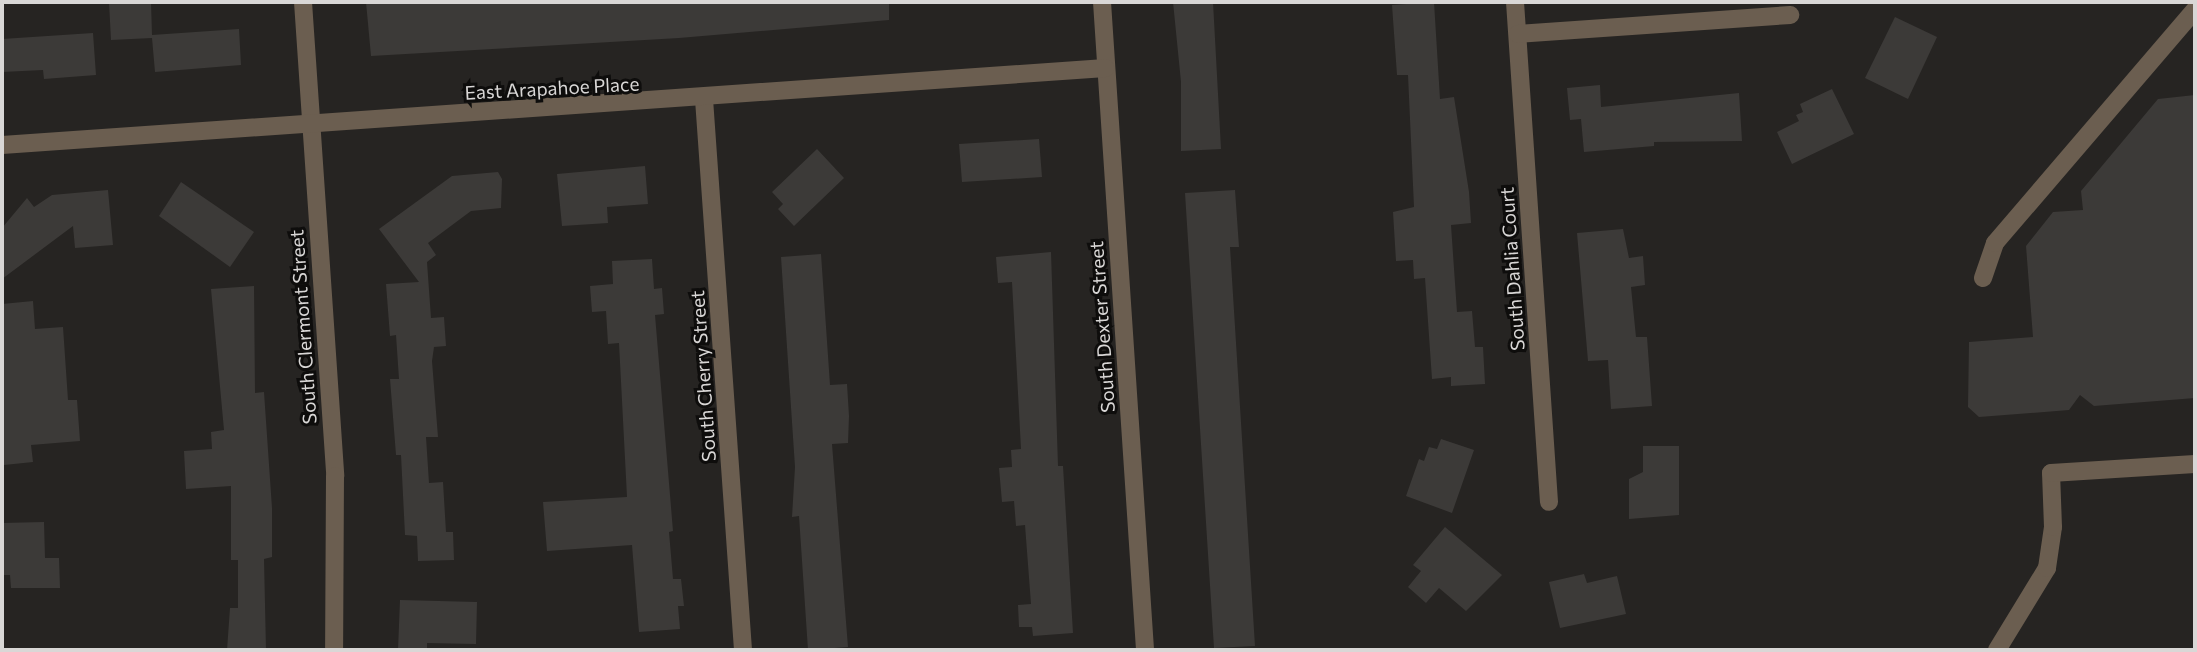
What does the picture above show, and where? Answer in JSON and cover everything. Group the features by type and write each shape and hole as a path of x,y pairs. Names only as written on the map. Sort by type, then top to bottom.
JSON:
{"street":[{"name":"South Clermont Street","path":"303,2 335,475 334,650"},
{"name":"South Dexter Street","path":"1102,2 1145,650"},
{"name":"South Dahlia Court","path":"1515,2 1549,502"},
{"path":"1983,278 1995,243 2195,10"},
{"path":"1518,34 1790,15"},
{"name":"East Arapahoe Place","path":"2,145 704,99 1105,68"},
{"name":"South Cherry Street","path":"704,99 743,650"},
{"path":"1997,650 2047,568 2053,527 2051,472 2195,464"}],"building":[{"path":"109,2 151,2 152,35 239,29 241,65 155,72 152,38 111,40"},
{"path":"366,2 889,2 889,20 679,38 371,56"},
{"path":"1173,2 1213,2 1221,149 1181,151 1181,82"},
{"path":"1434,2 1440,99 1454,97 1469,192 1471,223 1451,225 1457,312 1472,311 1475,347 1483,347 1485,384 1451,386 1451,377 1432,379 1425,278 1414,279 1413,260 1396,261 1393,212 1414,207 1408,75 1397,75 1392,5"},
{"path":"1895,17 1937,37 1908,99 1865,78"},
{"path":"93,33 96,75 44,79 43,70 2,72 2,39"},
{"path":"1600,85 1601,107 1739,93 1742,141 1654,142 1654,146 1584,152 1581,119 1570,120 1567,88"},
{"path":"1832,89 1854,134 1792,164 1777,132 1799,121 1796,115 1803,112 1800,104"},
{"path":"2195,95 2195,398 2094,406 2080,395 2069,410 1979,417 1968,407 1969,342 2033,337 2026,246 2053,212 2083,210 2081,191 2158,99"},
{"path":"1039,139 1042,177 962,182 959,144"},
{"path":"817,149 844,178 794,226 778,209 783,204 772,192"},
{"path":"645,166 648,204 607,207 608,223 562,226 557,174"},
{"path":"498,172 502,179 501,208 471,211 428,243 436,255 427,262 431,318 444,317 446,346 434,347 432,361 438,437 426,437 429,483 443,482 446,532 453,532 454,560 418,561 417,536 405,535 401,455 396,455 390,379 399,379 396,335 390,336 386,284 419,282 379,229 452,176"},
{"path":"181,182 254,232 230,267 159,216"},
{"path":"108,190 113,245 75,248 73,226 2,279 2,228 27,198 34,207 52,195"},
{"path":"1235,190 1239,247 1230,247 1255,646 1214,648 1185,193"},
{"path":"1623,229 1629,258 1643,256 1645,285 1631,287 1636,337 1647,337 1652,406 1611,409 1608,360 1588,361 1577,233"},
{"path":"1051,252 1058,466 1063,466 1073,633 1033,636 1032,627 1019,627 1018,605 1031,604 1025,525 1016,526 1014,501 1002,502 999,468 1012,467 1011,450 1021,449 1012,282 998,283 996,257"},
{"path":"821,254 830,385 847,384 848,443 832,444 848,647 808,650 799,516 792,517 795,467 781,257"},
{"path":"652,259 654,289 662,288 664,314 655,315 673,531 669,532 673,579 681,579 684,606 678,606 680,629 639,632 632,545 547,551 543,502 627,497 619,343 608,344 606,311 592,312 590,286 613,284 612,261"},
{"path":"254,286 255,393 264,392 272,508 272,557 264,559 266,650 227,650 230,608 238,608 238,560 231,560 231,486 186,489 184,451 212,449 211,432 224,430 211,289"},
{"path":"33,301 35,329 63,327 68,400 77,400 80,441 31,445 33,462 4,465 2,304"},
{"path":"1441,439 1474,450 1452,513 1406,496 1419,459 1424,461 1429,447 1437,449"},
{"path":"1643,446 1679,446 1679,515 1629,519 1629,479 1643,472"},
{"path":"44,522 45,558 59,558 60,588 11,588 10,575 2,575 2,523"},
{"path":"1445,527 1502,575 1466,611 1439,588 1426,603 1408,587 1421,571 1413,565"},
{"path":"1584,574 1587,583 1617,576 1626,614 1560,628 1549,582"},
{"path":"400,600 477,602 476,644 427,643 427,650 398,650"}]}
